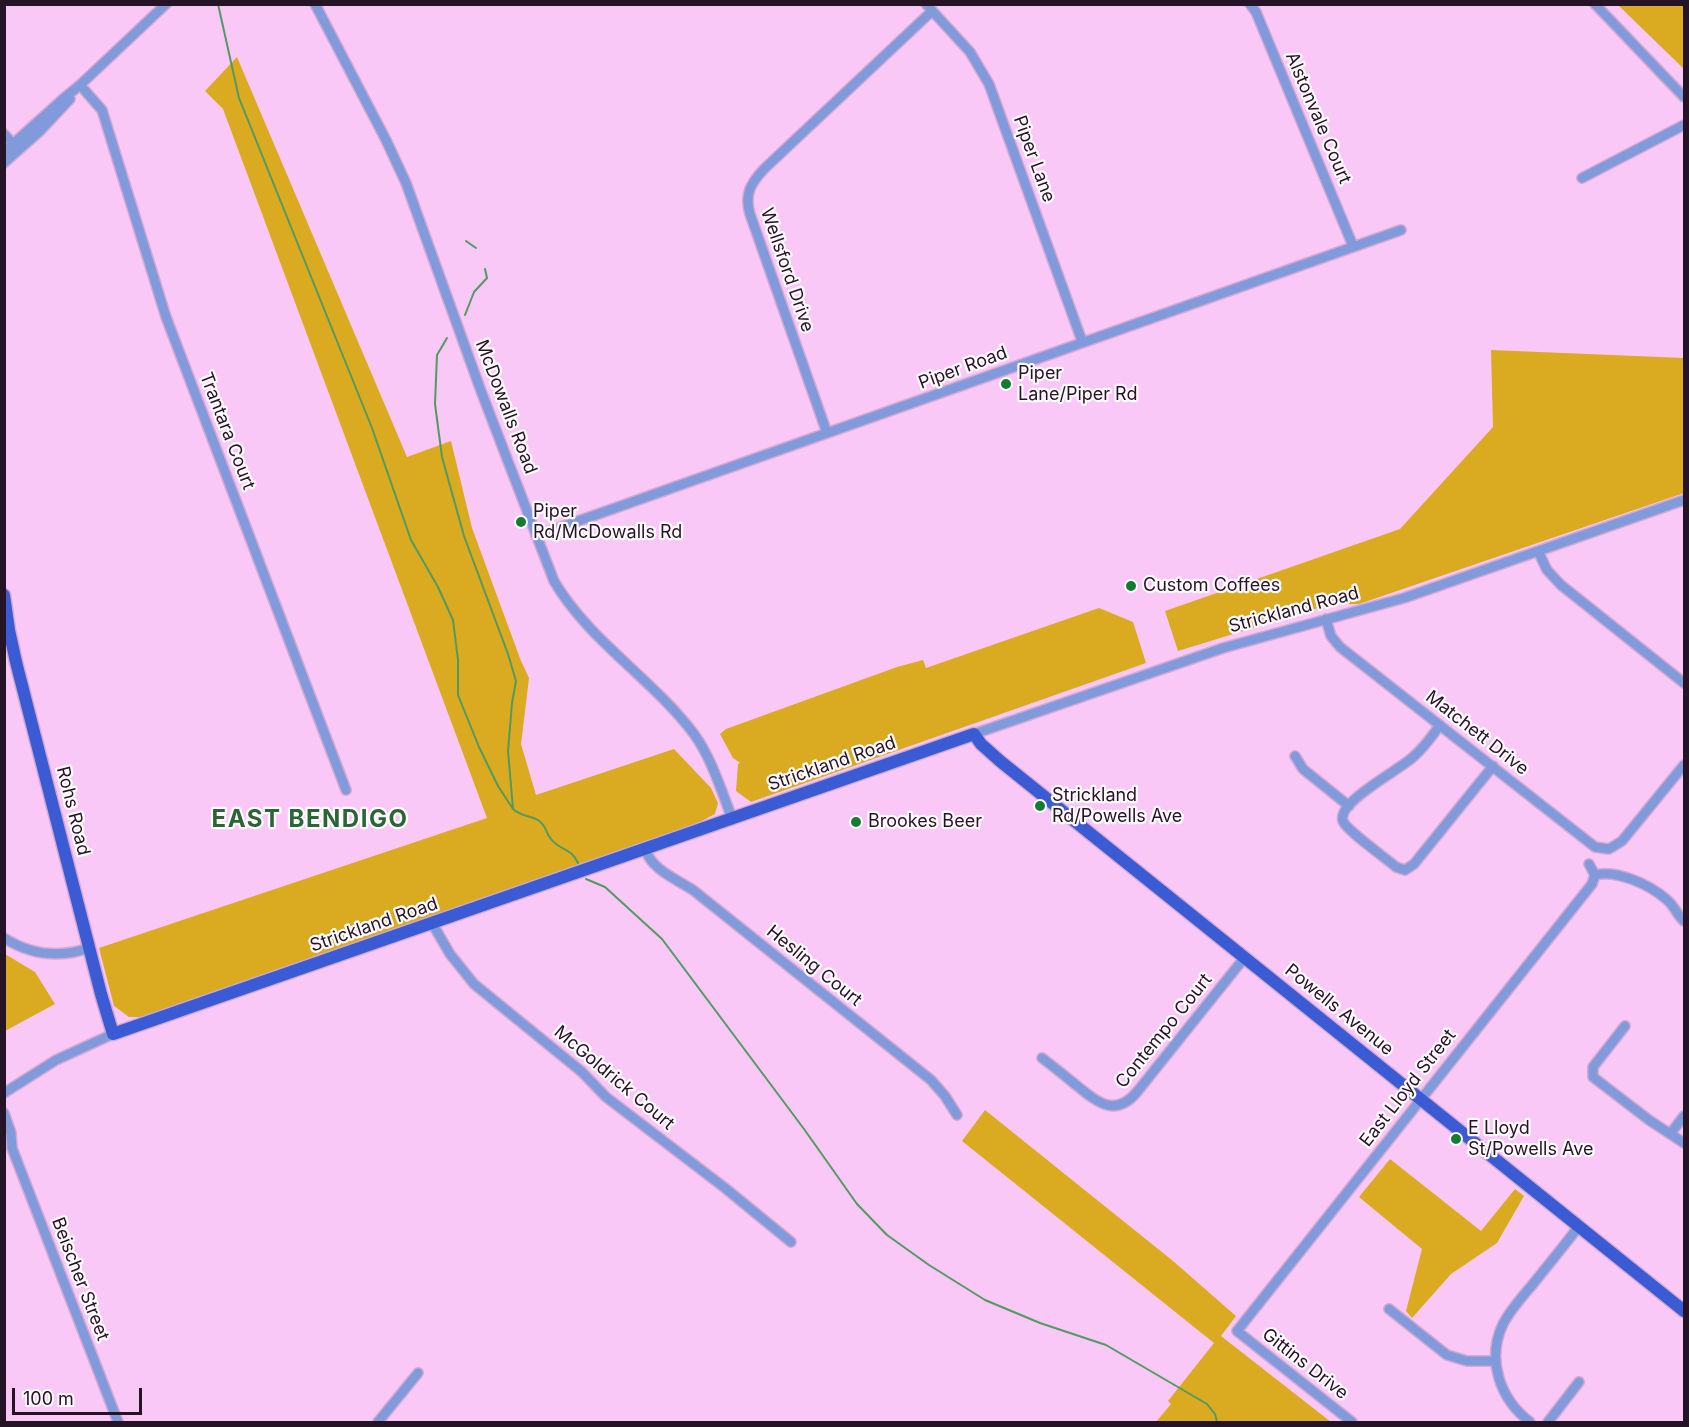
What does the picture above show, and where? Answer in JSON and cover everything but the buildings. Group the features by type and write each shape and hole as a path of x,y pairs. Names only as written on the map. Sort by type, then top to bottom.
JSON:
{"main road":[{"name":"Rohs Road","path":"4,595 16,662 113,1034"},
{"name":"Strickland Road","path":"113,1034 974,734"},
{"name":"Powells Avenue","path":"974,734 981,744 1000,761 1684,1311"}],"street":[{"path":"5,159 16,147 55,116 80,85 166,4"},
{"name":"McDowalls Road","path":"315,4 386,140 405,183 549,571 567,602 694,735 712,766 732,818"},
{"name":"Alstonvale Court","path":"1250,4 1256,12 1353,246"},
{"path":"1595,4 1684,98"},
{"name":"Piper Lane","path":"929,8 970,52 988,84 1082,341"},
{"name":"Wellsford Drive","path":"827,433 750,214 747,196 750,187 764,169 929,8"},
{"name":"Trantara Court","path":"80,85 102,110 166,317 346,789"},
{"path":"1582,178 1684,125"},
{"path":"4,134 16,147"},
{"name":"Piper Road","path":"536,536 1401,230"},
{"name":"Strickland Road","path":"974,734 1230,646 1392,602 1684,500"},
{"path":"1538,551 1546,570 1561,585 1684,683"},
{"name":"Matchett Drive","path":"1326,619 1331,636 1340,647 1494,766 1591,845 1600,849 1609,849 1622,841 1684,765"},
{"path":"1440,725 1414,756 1371,785 1349,806 1342,818 1346,826 1396,867 1405,870 1414,864 1494,766"},
{"path":"1295,756 1303,769 1349,806"},
{"name":"Hesling Court","path":"645,849 647,857 659,869 693,891 931,1080 957,1115"},
{"path":"1589,864 1595,875 1619,874 1657,893 1673,906 1684,921"},
{"name":"East Lloyd Street","path":"1237,1331 1592,884 1595,875"},
{"name":"McGoldrick Court","path":"432,923 450,954 474,984 582,1072 606,1097 791,1242"},
{"path":"4,938 25,949 52,955 67,955 89,948"},
{"name":"Contempo Court","path":"1042,1058 1097,1101 1109,1106 1122,1105 1137,1092 1245,957"},
{"path":"1625,1026 1593,1067 1593,1077 1649,1120 1684,1143"},
{"name":"Strickland Road","path":"4,1093 56,1060 113,1034"},
{"name":"Beischer Street","path":"4,1113 11,1133 12,1148"},
{"path":"1670,1134 1684,1116"},
{"name":"Beischer Street","path":"4,1137 12,1148 118,1422"},
{"path":"1530,1422 1514,1408 1499,1379 1496,1361 1499,1335 1507,1317 1579,1226"},
{"path":"1389,1309 1448,1355 1467,1361 1496,1361"},
{"name":"Gittins Drive","path":"1237,1331 1352,1422"},
{"path":"378,1422 418,1373"},
{"path":"1548,1422 1579,1382"}],"shaded area":[{"path":"1618,5 1684,5 1684,69"},
{"path":"237,57 407,457 451,441 472,528 529,678 521,744 536,795 674,749 711,788 718,803 715,814 685,830 143,1017 129,1017 114,1006 99,948 487,818 223,109 205,91"},
{"path":"1491,350 1684,358 1684,493 1359,604 1331,604 1178,651 1165,611 1400,529 1493,427"},
{"path":"1099,608 1133,622 1146,663 751,802 736,791 738,764 740,763 733,758 720,734 726,729 897,667 923,660 926,668"},
{"path":"5,954 35,972 55,1004 5,1031"},
{"path":"985,1110 1173,1261 1236,1316 1221,1336 1331,1422 1156,1422 1171,1404 1168,1401 1214,1343 962,1141"},
{"path":"1390,1159 1481,1231 1515,1189 1524,1196 1497,1243 1451,1274 1412,1318 1406,1311 1422,1249 1359,1197"}],"waterway":[{"path":"218,4 239,98 372,428 411,540 438,587 453,620 458,660 458,695 479,747 498,786 513,809"},
{"path":"466,241 476,248"},
{"path":"465,315 474,292 487,278 485,269"},
{"path":"447,338 437,355 435,404 442,457 464,536 516,681 508,751 513,809 541,822 554,843 572,854 578,863"},
{"path":"586,879 605,887 662,939 857,1204 887,1235 985,1300 1040,1323 1106,1345 1207,1404 1215,1414 1217,1422"}],"place":[{"name":"Piper Lane/Piper Rd","path":"1006,384"},
{"name":"Piper Rd/McDowalls Rd","path":"521,522"},
{"name":"Custom Coffees","path":"1131,586"},
{"name":"Strickland Rd/Powells Ave","path":"1040,806"},
{"name":"Brookes Beer","path":"856,822"},
{"name":"E Lloyd St/Powells Ave","path":"1456,1139"}],"district":[{"name":"EAST BENDIGO","path":"310,820"}]}
